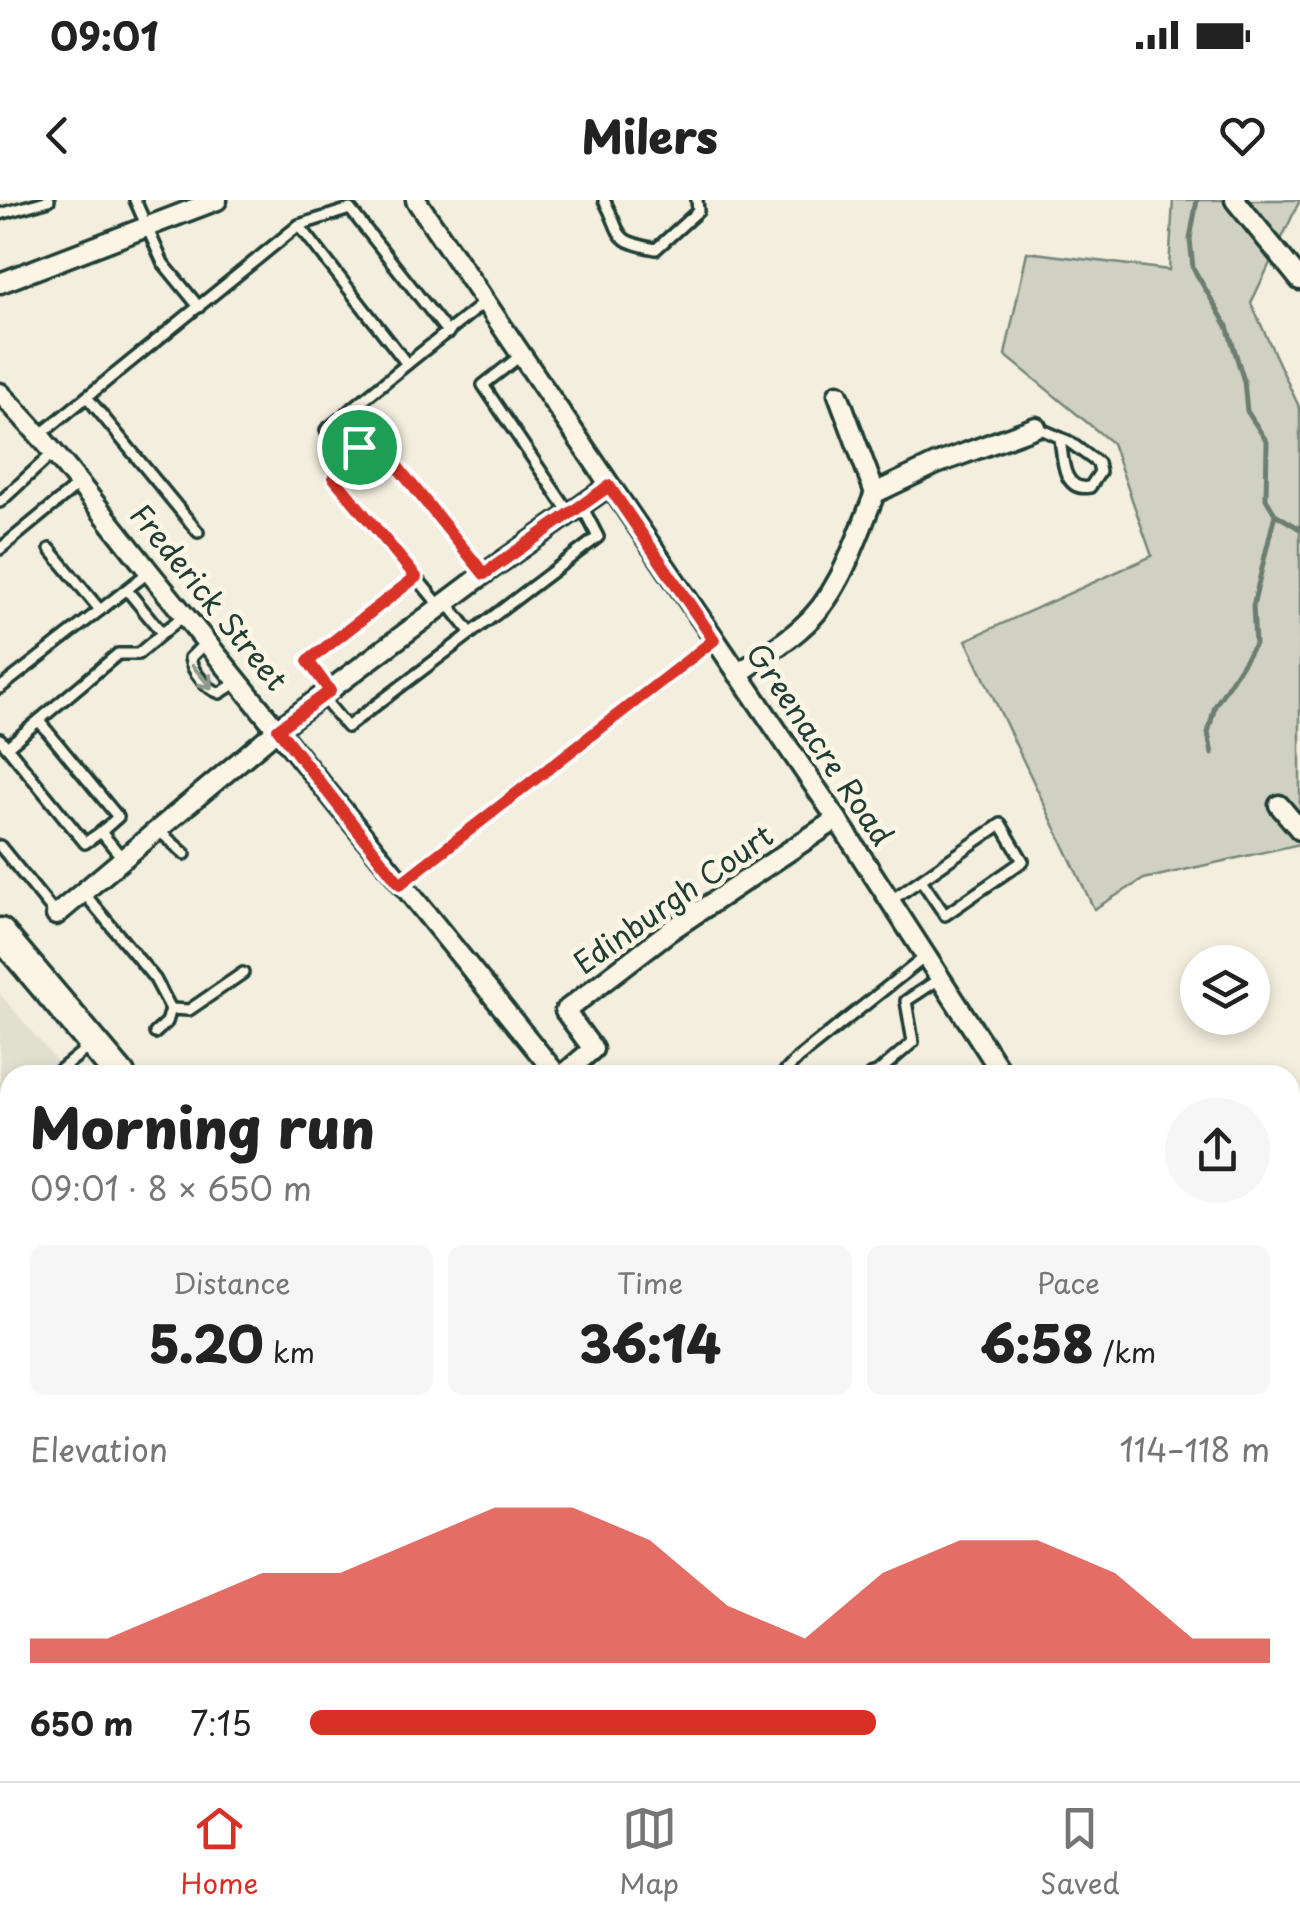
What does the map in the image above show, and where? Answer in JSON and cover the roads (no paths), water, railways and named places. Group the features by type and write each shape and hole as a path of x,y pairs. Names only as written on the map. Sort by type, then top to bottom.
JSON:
{"main road":[{"path":"0,933 111,1065"}],"street":[{"path":"0,283 196,204 218,200"},
{"path":"1235,200 1300,280"},
{"name":"Greenacre Road","path":"423,202 609,486 837,819 995,1065"},
{"name":"Frederick Street","path":"0,393 81,482 400,884 552,1065"},
{"path":"838,394 875,493"},
{"path":"738,674 804,626 820,606 838,580 875,493 936,464 1036,427"},
{"path":"56,915 278,729 484,574 609,486"},
{"path":"1279,805 1300,830"},
{"name":"Edinburgh Court","path":"572,1065 593,1048 565,1012 668,932 837,819"}],"lane":[{"path":"0,214 49,200"},
{"path":"135,200 163,263 199,307"},
{"path":"604,200 617,233 626,244 656,250 698,210 697,200"},
{"path":"41,434 299,226 350,209 448,333"},
{"path":"299,226 407,364"},
{"path":"326,430 486,301"},
{"path":"416,577 308,661 347,727 598,538 483,386 522,354"},
{"path":"87,397 198,532"},
{"path":"1036,427 1060,438 1098,462 1100,472 1090,487 1082,489 1072,484 1066,474 1060,438"},
{"path":"471,634 416,577 334,478 341,461 359,447 379,444 484,574"},
{"path":"0,502 55,451"},
{"path":"0,549 81,482"},
{"path":"50,549 100,610"},
{"path":"0,688 150,572"},
{"path":"126,590 162,633"},
{"path":"39,721 118,817 85,843 4,743 39,721 118,654 138,654 185,614"},
{"path":"400,884 714,640"},
{"path":"206,641 190,658 198,674 220,693 239,681"},
{"path":"890,901 1001,824 1023,861 945,915 921,880"},
{"path":"158,830 185,854"},
{"path":"101,832 123,859"},
{"path":"0,846 56,915"},
{"path":"83,892 155,979 171,1010 168,1022 154,1033"},
{"path":"791,1065 925,957"},
{"path":"171,1010 189,1010 243,973"},
{"path":"886,1065 913,1042 906,1001 939,979"},
{"path":"67,1065 93,1044"}],"waterway":[{"path":"1197,200 1190,239 1193,268 1227,326 1244,381 1247,411 1267,442 1266,499 1275,514 1300,529"},
{"path":"1212,754 1208,733 1215,706 1255,644 1253,606 1275,514"}]}
